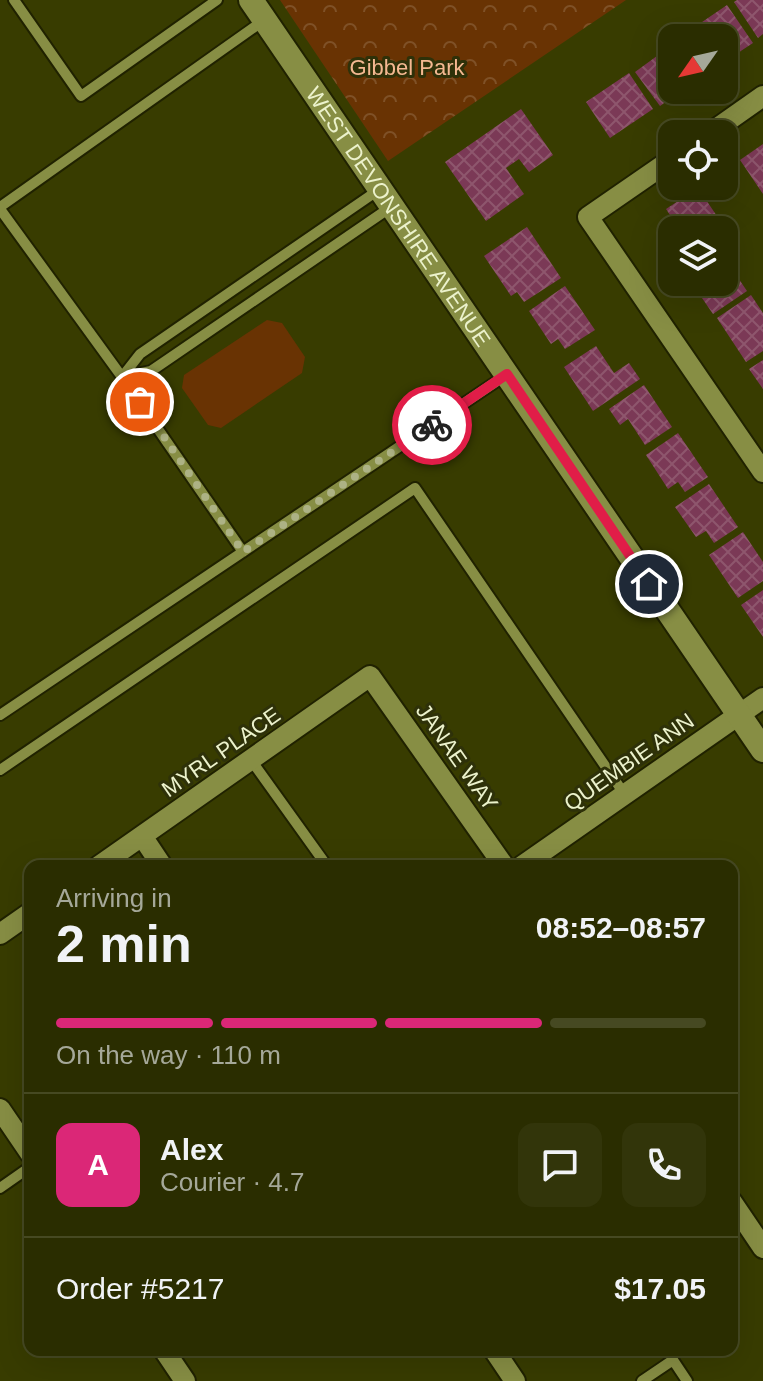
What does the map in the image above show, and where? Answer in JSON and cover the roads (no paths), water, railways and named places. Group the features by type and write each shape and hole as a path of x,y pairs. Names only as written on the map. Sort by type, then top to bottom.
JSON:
{"street":[{"name":"WEST DEVONSHIRE AVENUE","path":"258,10 763,750"},
{"path":"729,120 763,96"},
{"path":"658,169 588,217 763,472"},
{"name":"MYRL PLACE","path":"108,860 370,676"},
{"name":"JANAE WAY","path":"370,676 500,860"},
{"name":"QUEMBIE ANN","path":"531,860 763,698"},
{"path":"142,836 158,860"},
{"path":"0,934 24,917"},
{"path":"0,1109 24,1144"},
{"path":"738,1211 763,1248"},
{"path":"168,1356 185,1381"},
{"path":"498,1356 515,1381"}],"lane":[{"path":"14,0 81,96 217,0"},
{"path":"243,552 0,208 258,10"},
{"path":"122,377 140,354 314,234 385,198"},
{"path":"122,377 151,371 326,251 385,198"},
{"path":"314,234 326,251"},
{"path":"253,276 264,293"},
{"path":"0,715 507,374"},
{"path":"0,770 415,488 625,795"},
{"path":"251,760 323,860"},
{"path":"0,1188 24,1171"},
{"path":"642,1381 673,1360 687,1381"}],"park label":[{"name":"Gibbel Park","path":"407,67"}]}
